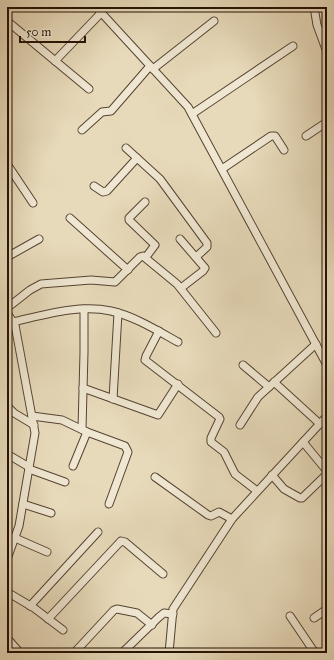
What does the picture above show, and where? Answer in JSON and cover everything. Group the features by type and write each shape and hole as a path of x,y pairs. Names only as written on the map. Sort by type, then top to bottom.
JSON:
{"street":[{"path":"314,7 317,25 327,52"},
{"path":"56,61 98,10 188,107 327,365"},
{"path":"7,21 88,89"},
{"path":"82,130 102,112 111,111 152,68 214,21"},
{"path":"192,114 293,46"},
{"path":"306,136 327,122"},
{"path":"222,169 273,135 284,150"},
{"path":"126,148 160,179 207,243 207,247 196,257"},
{"path":"94,186 103,192 107,191 137,158"},
{"path":"7,164 33,203"},
{"path":"145,202 129,218 129,220 155,245 146,257"},
{"path":"70,218 128,270"},
{"path":"7,257 39,239"},
{"path":"180,239 205,268 180,288"},
{"path":"7,308 30,290 41,284 91,280 115,282 140,256 146,257 180,288 216,333"},
{"path":"73,466 84,430 84,309"},
{"path":"14,322 55,313 84,309 100,309 118,313 178,342"},
{"path":"7,313 16,325 35,433 19,526 7,559"},
{"path":"113,399 118,313"},
{"path":"160,332 145,360 219,417 220,419 211,438 211,442 224,452 235,474 257,491"},
{"path":"240,425 252,405 271,385 316,344"},
{"path":"243,366 271,385 320,424"},
{"path":"83,388 158,415 178,384"},
{"path":"7,406 14,413 34,425"},
{"path":"32,416 62,420 127,448 128,452 109,504"},
{"path":"169,653 173,608 232,519 327,416"},
{"path":"303,442 327,471"},
{"path":"7,454 29,468 65,482"},
{"path":"272,475 284,489 302,498 327,474"},
{"path":"155,477 210,516 219,512 232,519"},
{"path":"23,504 51,513"},
{"path":"30,606 98,532"},
{"path":"15,538 47,552"},
{"path":"48,619 121,541 125,542 163,574"},
{"path":"7,592 30,606 63,630"},
{"path":"314,618 327,608"},
{"path":"74,653 114,610 117,609 137,613 152,625"},
{"path":"122,653 164,613 173,614"},
{"path":"290,616 315,653"},
{"path":"7,638 20,653"}]}
